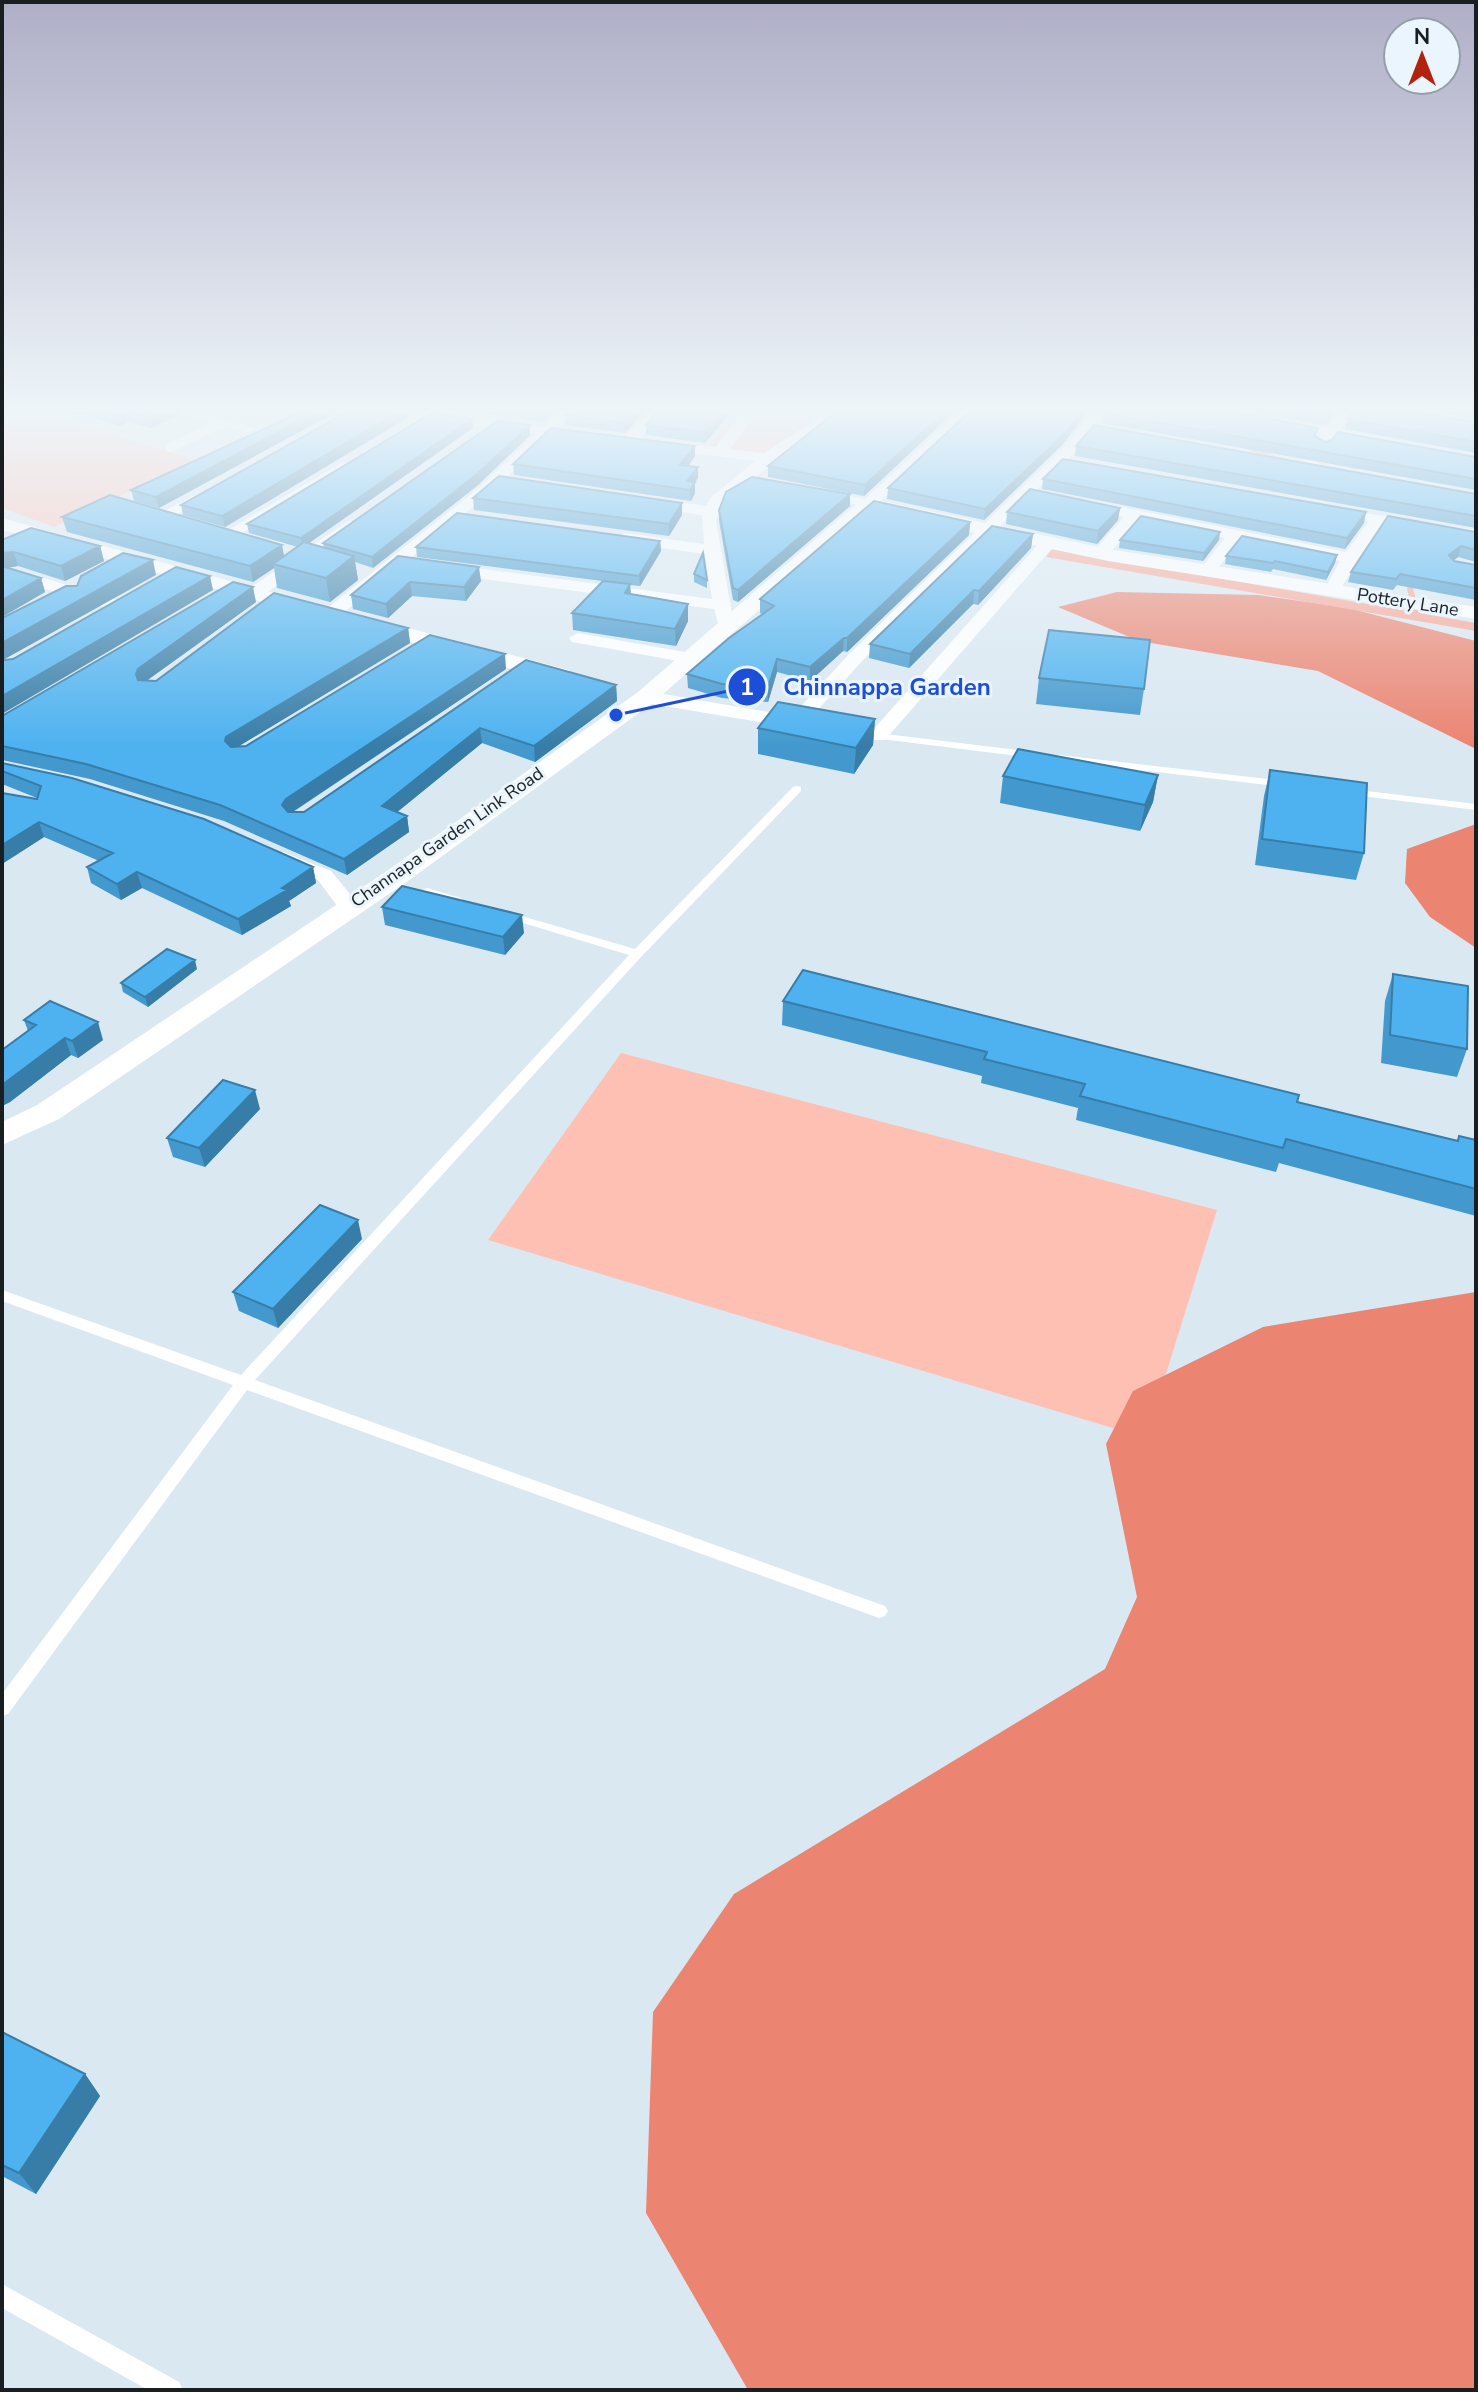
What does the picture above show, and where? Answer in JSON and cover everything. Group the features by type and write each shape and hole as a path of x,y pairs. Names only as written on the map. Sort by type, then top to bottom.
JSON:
{"street":[{"path":"178,523 186,525"},
{"path":"240,523 219,534 251,544"},
{"path":"259,603 355,523"},
{"path":"331,614 370,576 397,562 446,523"},
{"path":"708,523 725,628"},
{"name":"Channapa Garden Link Road","path":"2,1135 48,1112 396,877 646,697 847,523"},
{"name":"Pottery Lane","path":"953,523 1100,554 1476,613"},
{"path":"616,689 802,724 857,656 994,523"},
{"path":"1100,554 1128,523"},
{"path":"1173,523 1350,558"},
{"path":"1332,590 1350,558 1376,523"},
{"path":"1403,523 1476,535"},
{"path":"2,524 231,588 259,603 331,614 585,681"},
{"path":"2,542 26,532"},
{"path":"1207,571 1235,535"},
{"path":"607,536 713,550"},
{"path":"878,736 1048,543"},
{"path":"277,551 310,560"},
{"path":"41,605 123,559"},
{"path":"397,562 722,605"},
{"path":"11,573 67,591 122,603 96,619"},
{"path":"151,586 174,573"},
{"path":"204,604 231,588"},
{"path":"578,638 690,658"},
{"path":"402,656 429,640"},
{"path":"503,682 525,665"},
{"path":"270,852 324,875 349,906"}],"lane":[{"path":"855,733 1303,787"},
{"path":"2,1708 244,1382 637,954 797,789"},
{"path":"1334,790 1476,807"},
{"path":"427,891 472,904"},
{"path":"487,909 637,954"},
{"path":"2,1295 879,1611"},
{"path":"2,2295 171,2390"}],"shaded area":[{"path":"42,523 63,523 54,527"},
{"path":"1052,549 1476,623 1476,631 1046,557"},
{"path":"1117,592 1258,595 1344,607 1476,641 1476,749 1318,671 1139,641 1058,607"},
{"path":"1476,824 1476,948 1430,917 1405,883 1407,849"},
{"path":"621,1053 1217,1210 1146,1438 488,1240"},
{"path":"1476,1292 1476,2390 748,2390 646,2213 653,2012 734,1894 1105,1669 1137,1597 1106,1444 1133,1391 1263,1327"}],"building":[{"path":"84,523 205,523 282,545 250,566"},
{"path":"249,523 323,523 301,538 247,524"},
{"path":"352,523 415,523 372,557 323,543"},
{"path":"445,523 527,523 660,541 639,576 416,547"},
{"path":"721,523 817,523 738,590 733,588"},
{"path":"849,523 969,523 847,638 810,667 777,659 768,688 722,684 687,674 729,638 774,606 760,599"},
{"path":"1058,523 1106,523 1098,531"},
{"path":"1135,523 1174,523 1220,532 1204,553 1120,540"},
{"path":"1268,523 1358,523 1347,538"},
{"path":"1384,523 1424,523 1476,532 1476,550 1461,546 1449,555 1454,561 1476,565 1476,588 1400,574 1396,579 1351,572"},
{"path":"992,526 1033,534 979,591 974,590 910,654 870,644"},
{"path":"31,528 100,546 61,566 14,552 2,553 2,540"},
{"path":"1242,536 1337,555 1328,572 1275,561 1226,556"},
{"path":"304,542 354,556 326,578 273,564"},
{"path":"123,553 153,560 2,643 2,618 66,586 77,586 81,576"},
{"path":"703,553 707,580 694,574"},
{"path":"398,556 479,567 464,587 410,582 386,604 351,595"},
{"path":"2,566 41,578 2,600"},
{"path":"176,567 210,576 2,696 2,659 13,659"},
{"path":"603,581 630,584 625,593 688,604 675,629 572,613"},
{"path":"233,582 253,587 138,669 138,680 156,681 274,593 408,628 226,737 225,741 231,747 246,746 430,635 505,654 286,799 282,805 288,812 304,812 526,660 616,685 534,746 480,728 382,806 407,816 344,859 220,805 86,764 2,746 2,716"},
{"path":"1049,630 1150,640 1144,689 1039,678"},
{"path":"778,702 875,719 856,748 758,728"},
{"path":"1018,749 1158,775 1145,805 1003,776"},
{"path":"2,763 72,778 204,819 313,867 282,888 287,890 238,919 137,872 117,884 87,867 113,853 39,822 2,845 2,793 37,799 41,786 2,771"},
{"path":"1270,770 1367,783 1364,853 1262,839"},
{"path":"402,886 522,915 503,937 382,907"},
{"path":"167,949 195,960 145,997 121,983"},
{"path":"803,970 1299,1095 1297,1102 1458,1141 1459,1136 1476,1140 1476,1189 1286,1139 1283,1148 1080,1096 1085,1084 984,1059 987,1052 783,1001"},
{"path":"1393,974 1468,986 1467,1049 1390,1035"},
{"path":"50,1001 98,1022 72,1041 65,1038 2,1085 2,1050 36,1025 24,1020"},
{"path":"223,1080 255,1090 199,1148 167,1138"},
{"path":"320,1205 358,1220 273,1309 233,1292"},
{"path":"2,2032 85,2074 19,2173 2,2165"}],"waterway":[{"path":"1415,577 1410,589 1418,617"}],"place":[{"name":"Chinnappa Garden","path":"616,715"}]}
